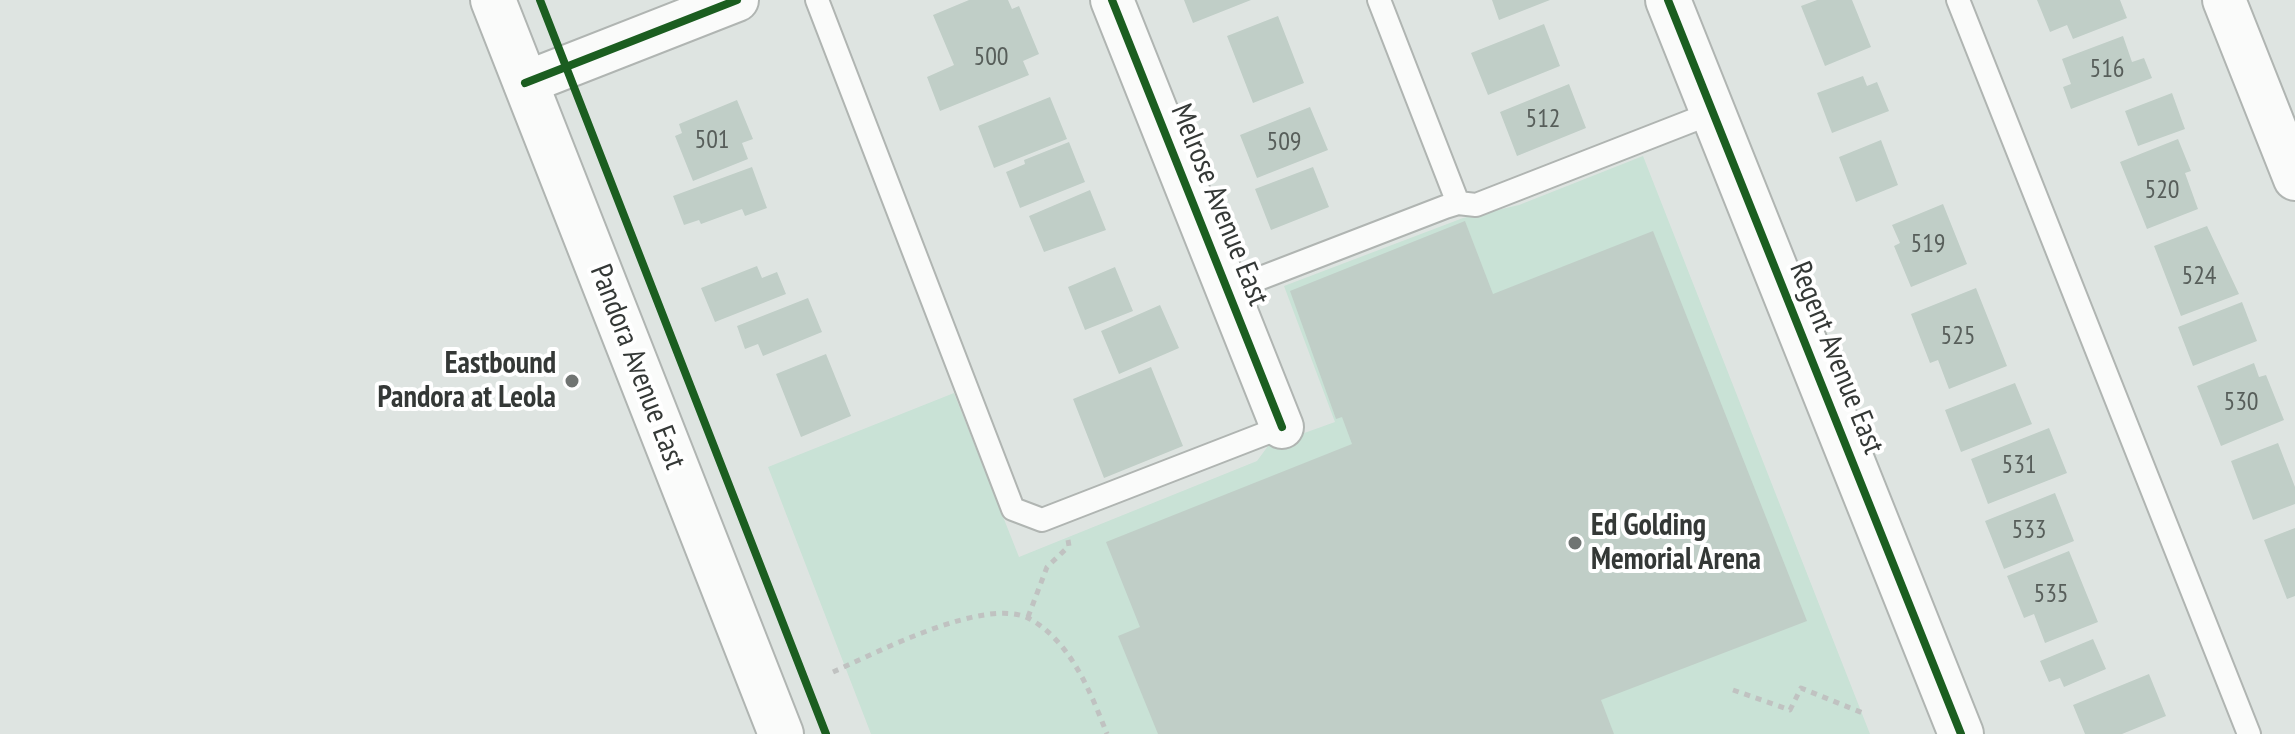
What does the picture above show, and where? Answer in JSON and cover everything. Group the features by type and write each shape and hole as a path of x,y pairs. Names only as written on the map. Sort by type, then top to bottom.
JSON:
{"main road":[{"name":"Pandora Avenue East","path":"493,0 781,734"},
{"name":"Regent Avenue East","path":"1668,0 1959,734"}],"street":[{"path":"525,83 737,0"},
{"name":"Melrose Avenue East","path":"1112,0 1282,427"},
{"path":"2224,0 2295,179"}],"lane":[{"path":"817,0 1013,509 1042,520 1282,427"},
{"path":"1379,0 1458,203"},
{"path":"1958,0 2249,734"},
{"path":"1227,291 1458,203 1476,205 1712,113"}],"path":[{"path":"833,672 977,613 1028,617 1065,651 1087,685 1107,734"},
{"path":"1733,690 1790,710 1801,688 1863,713"}],"green space":[{"path":"1643,156 1870,734 871,734 768,467 954,393 1019,557 1257,461 1268,446 1335,422 1284,286 1463,218 1519,205"}],"building":[{"path":"969,0 1008,0 1012,9 1019,6 1039,54 1023,61 1029,75 940,111 927,77 954,65 933,15"},
{"path":"1184,0 1251,0 1193,23"},
{"path":"1492,0 1550,0 1499,20"},
{"path":"1817,0 1852,0 1871,47 1825,66 1801,6"},
{"path":"2037,0 2120,0 2127,18 2073,39 2067,25 2050,32"},
{"path":"1278,16 1304,83 1253,103 1227,36"},
{"path":"1544,24 1560,66 1488,95 1471,53"},
{"path":"2123,36 2132,62 2144,58 2152,78 2071,109 2063,87 2071,84 2062,59"},
{"path":"1863,76 1867,86 1877,82 1889,111 1832,133 1817,93"},
{"path":"1569,84 1586,128 1517,156 1500,112"},
{"path":"2172,93 2185,129 2138,146 2125,111"},
{"path":"1050,97 1067,139 994,168 978,126"},
{"path":"737,100 753,139 742,143 748,159 693,181 675,136 682,133 679,124"},
{"path":"1310,107 1328,150 1257,178 1240,135"},
{"path":"2178,139 2191,171 2185,173 2198,209 2147,229 2120,162"},
{"path":"1881,140 1898,185 1856,202 1839,157"},
{"path":"1069,142 1085,182 1020,208 1006,172 1025,164 1024,160"},
{"path":"752,167 767,208 745,216 742,209 701,224 699,220 684,225 673,196"},
{"path":"1313,167 1329,207 1271,230 1255,189"},
{"path":"1090,190 1106,230 1044,252 1029,216"},
{"path":"1943,204 1967,264 1911,287 1894,246 1900,243 1892,225"},
{"name":"Ed Golding Memorial Arena","path":"1465,221 1493,294 1653,231 1807,621 1601,700 1614,734 1158,734 1118,636 1140,627 1106,542 1352,444 1342,417 1336,419 1290,291"},
{"path":"2207,226 2239,294 2181,316 2154,246"},
{"path":"757,266 762,278 777,272 786,294 715,322 701,288"},
{"path":"1115,267 1133,311 1085,330 1068,287"},
{"path":"1976,288 2007,366 1949,389 1938,360 1930,363 1911,314"},
{"path":"808,298 822,332 763,356 758,344 745,349 737,326"},
{"path":"2242,302 2257,341 2193,366 2178,327"},
{"path":"1160,305 1179,348 1119,374 1101,331"},
{"path":"826,354 851,416 801,437 776,374"},
{"path":"2254,363 2259,377 2266,375 2284,420 2221,446 2197,386"},
{"path":"1151,367 1183,446 1104,478 1073,399"},
{"path":"2015,383 2032,424 1961,452 1945,410"},
{"path":"2049,428 2067,473 1988,504 1971,459"},
{"path":"2278,443 2295,487 2295,504 2253,520 2231,461"},
{"path":"2055,493 2074,541 2004,569 1985,521"},
{"path":"2295,528 2295,596 2287,599 2264,540"},
{"path":"2069,551 2098,622 2045,643 2034,614 2024,618 2007,576"},
{"path":"2093,639 2106,669 2064,687 2060,678 2049,682 2040,661"},
{"path":"2149,674 2166,716 2122,734 2085,734 2073,705"}],"cycle path":[{"path":"540,0 826,734"},
{"path":"525,83 737,0"},
{"path":"1112,0 1282,427"},
{"path":"1668,0 1961,734"}],"place":[{"name":"Eastbound Pandora at Leola","path":"572,381"},
{"name":"Ed Golding Memorial Arena","path":"1575,543"}]}
